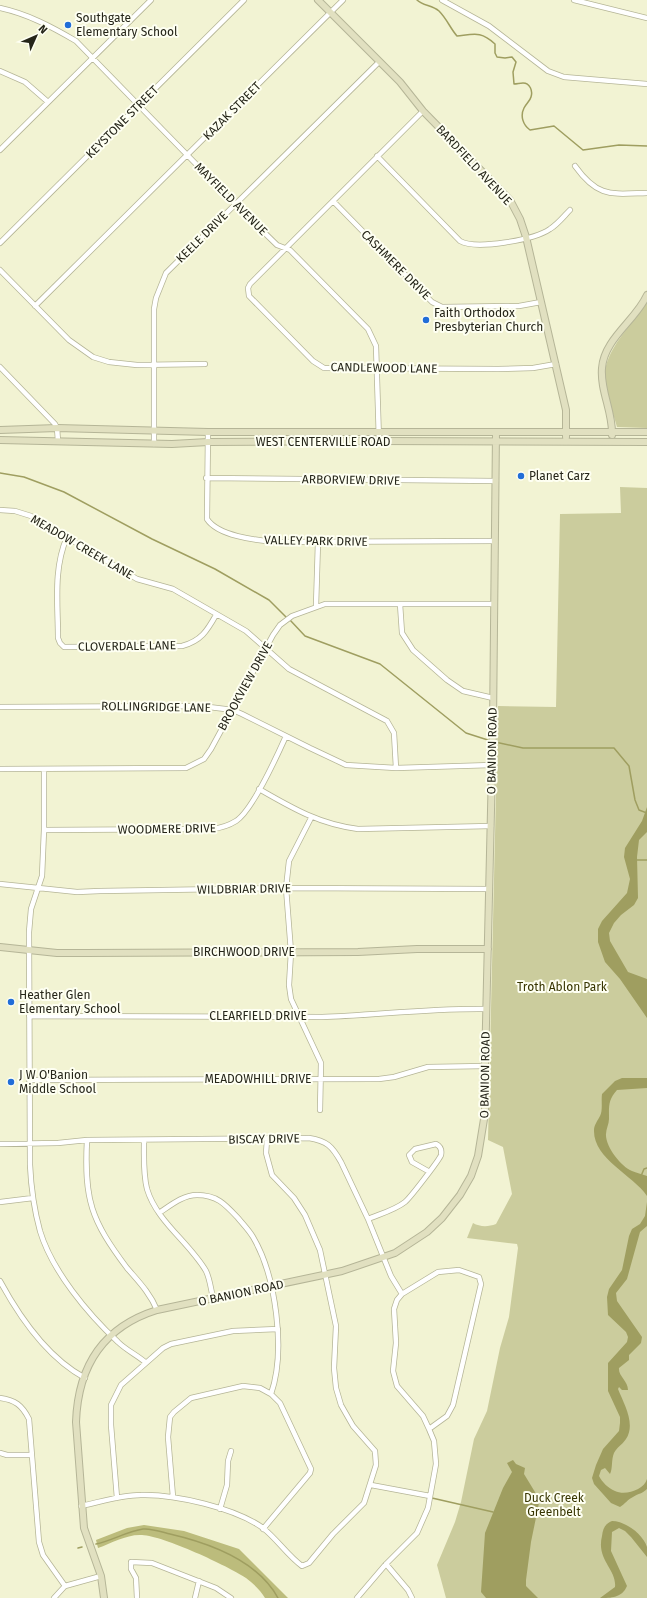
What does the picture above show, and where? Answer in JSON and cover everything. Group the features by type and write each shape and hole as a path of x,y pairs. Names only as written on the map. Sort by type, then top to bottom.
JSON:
{"street":[{"path":"0,150 151,0"},
{"name":"KEYSTONE STREET","path":"0,243 244,0"},
{"name":"BARDFIELD AVENUE","path":"318,0 400,82 423,111 510,200 520,218 526,237 556,364 566,411 566,442"},
{"name":"KAZAK STREET","path":"35,306 343,0"},
{"path":"442,0 489,26 548,71 564,77 647,84"},
{"path":"574,0 647,18"},
{"name":"MAYFIELD AVENUE","path":"0,8 28,16 58,30 76,41 235,204 277,244 286,248 368,330 376,346 379,441"},
{"name":"KEELE DRIVE","path":"154,444 156,298 166,273 379,62"},
{"path":"0,70 24,82 48,102"},
{"path":"286,248 423,111"},
{"path":"378,156 460,241 466,244 495,244 526,237 550,229 570,210"},
{"path":"575,166 586,181 602,191 612,194 647,193"},
{"name":"CASHMERE DRIVE","path":"333,201 426,297 442,307 519,306 541,302"},
{"name":"CANDLEWOOD LANE","path":"286,248 248,288 249,296 318,365 332,368 377,369 526,368 556,364"},
{"path":"0,270 69,340 93,357 109,362 205,364"},
{"path":"612,442 613,432 602,381 603,361 611,344 647,295"},
{"path":"0,367 57,428 58,441"},
{"name":"WEST CENTERVILLE ROAD","path":"0,430 57,428 208,432 647,432"},
{"name":"VALLEY PARK DRIVE","path":"208,432 206,478 207,519 211,525 224,532 257,540 275,542 495,541"},
{"name":"O BANION ROAD","path":"104,1598 101,1576 84,1528 81,1506 76,1406 93,1356 111,1334 137,1318 157,1310 326,1274 395,1253 428,1232 442,1218 460,1195 471,1176 478,1156 485,1113 493,724 496,432"},
{"name":"WEST CENTERVILLE ROAD","path":"0,440 154,444 208,442 379,441 647,442"},
{"name":"ARBORVIEW DRIVE","path":"206,478 496,480"},
{"name":"MEADOW CREEK LANE","path":"0,510 15,511 31,516 136,578 173,589 246,631 289,669 387,721 394,733 396,768"},
{"name":"CLOVERDALE LANE","path":"67,537 59,558 57,571 58,638 64,647 182,646 200,639 207,632 216,615"},
{"path":"316,606 318,542"},
{"name":"BROOKVIEW DRIVE","path":"0,769 186,768 204,759 280,625 292,616 325,604 494,604"},
{"path":"400,604 402,633 413,650 447,680 463,691 493,698"},
{"name":"ROLLINGRIDGE LANE","path":"0,707 201,706 233,710 346,765 396,768 492,765"},
{"name":"WOODMERE DRIVE","path":"44,830 219,828 231,824 242,816 259,789 286,736"},
{"path":"44,769 42,876 31,909 29,932 30,1165 33,1198 41,1232 54,1262 74,1293 120,1344 145,1362"},
{"path":"259,789 311,818 339,827 358,829 491,826"},
{"path":"311,818 289,861 286,888 291,952 289,989 291,999 321,1063 322,1079 320,1110"},
{"name":"WILDBRIAR DRIVE","path":"0,884 77,892 100,890 286,888 489,889"},
{"name":"BIRCHWOOD DRIVE","path":"0,947 57,953 488,949"},
{"name":"CLEARFIELD DRIVE","path":"29,1016 360,1016 429,1009 486,1009"},
{"name":"MEADOWHILL DRIVE","path":"29,1080 379,1078 394,1077 428,1067 485,1066"},
{"name":"BISCAY DRIVE","path":"0,1144 87,1140 267,1140 309,1138 325,1142 330,1145 341,1162 368,1219 391,1276 402,1294"},
{"path":"87,1140 86,1179 90,1205 98,1226 128,1269 151,1296 157,1310"},
{"path":"144,1140 144,1169 148,1189 159,1213 206,1273 213,1298"},
{"path":"81,1506 140,1494 174,1497 250,1520 263,1529 298,1563 302,1566 306,1566 337,1529 364,1503 371,1485 376,1465 375,1451 353,1426 341,1405 336,1388 334,1368 336,1326 320,1250 305,1215 294,1198 272,1175 266,1153 267,1140"},
{"path":"368,1219 405,1202 418,1188 428,1171 440,1156 440,1149 436,1144 415,1149 410,1155 412,1162 428,1171"},
{"path":"159,1213 188,1196 202,1195 219,1199 252,1235 262,1255 270,1286 278,1329 276,1382 271,1394"},
{"path":"0,1202 33,1198"},
{"path":"357,1598 386,1564 417,1533 428,1508 436,1454 434,1441 422,1416 397,1386 393,1371 396,1344 394,1308 397,1300 402,1294 438,1272 459,1270 479,1277 481,1284 453,1405 446,1416 429,1429"},
{"path":"0,1281 24,1320 50,1350 71,1371 85,1378"},
{"path":"117,1498 111,1425 111,1405 121,1385 145,1362 163,1348 171,1344 233,1331 278,1329"},
{"path":"174,1497 168,1437 170,1417 191,1398 243,1386 260,1388 271,1394 280,1403 311,1469 310,1473 263,1529"},
{"path":"0,1398 16,1402 26,1413 29,1420 39,1542 43,1555 65,1586"},
{"path":"220,1510 227,1485 227,1466 231,1451"},
{"path":"0,1452 7,1455 31,1455"},
{"path":"371,1485 430,1496"},
{"path":"137,1598 136,1578 131,1569 131,1562 152,1563 216,1588 231,1598"},
{"path":"386,1564 408,1590 412,1598"},
{"path":"54,1598 65,1586 101,1576"},
{"path":"195,1598 199,1581"}],"green space":[{"path":"647,302 647,428 617,427 605,385 607,362 618,341"},
{"name":"Duck Creek Greenbelt","path":"620,487 647,488 647,1598 446,1598 437,1565 455,1522 461,1502 474,1439 487,1411 500,1348 509,1317 518,1248 517,1244 467,1238 473,1223 484,1226 496,1224 512,1194 503,1147 488,1140 498,706 556,707 560,514 621,513"}],"shaded area":[{"path":"647,807 647,832 639,840 637,857 638,898 634,905 621,915 614,923 609,933 610,941 628,972 647,979 647,1018 620,979 605,962 598,942 598,929 602,921 627,893 630,879 624,857 625,848 642,821"},
{"path":"622,1078 647,1078 647,1088 617,1090 610,1103 606,1139 614,1156 623,1165 632,1171 647,1176 647,1196 641,1188 607,1158 600,1150 595,1140 594,1128 601,1114 602,1094 615,1081"},
{"path":"647,1202 647,1226 640,1232 627,1279 616,1293 617,1301 642,1337 641,1343 629,1355 629,1360 619,1368 620,1374 628,1387 628,1390 622,1390 619,1387 618,1389 628,1414 630,1427 629,1433 614,1453 610,1474 605,1468 601,1470 599,1476 608,1487 619,1492 624,1493 634,1491 642,1486 647,1479 647,1489 631,1498 620,1507 611,1503 594,1484 592,1478 603,1449 619,1431 620,1417 608,1391 608,1363 627,1342 628,1337 626,1332 608,1315 607,1297 609,1289 622,1270 629,1236 632,1229 640,1224 645,1216"},
{"path":"513,1460 516,1464 525,1468 524,1474 535,1492 539,1503 531,1542 526,1580 526,1586 538,1598 486,1598 481,1592 485,1533 503,1488 512,1472 507,1463"},
{"path":"612,1521 628,1526 642,1537 647,1547 647,1557 625,1531 619,1528 612,1532 611,1551 627,1586 619,1595 600,1598 615,1587 615,1581 604,1558 601,1544 602,1533 606,1525"},
{"path":"144,1525 184,1531 239,1549 288,1598 265,1598 246,1578 211,1559 165,1540 136,1535 120,1539 98,1548 96,1540 127,1528"}],"waterway":[{"path":"417,0 439,11 457,36 473,34 482,35 495,44 495,53 497,57 512,57 516,62 513,72 514,84 525,83 531,90 532,95 522,114 524,123 530,130 554,126 583,150 619,145 647,146"},
{"path":"0,473 24,477 64,492 152,539 215,569 269,600 287,618"},
{"path":"290,620 305,636 380,664 466,733 491,741"},
{"path":"495,742 523,748 614,748 629,766 635,800 639,810 647,813"},
{"path":"635,860 647,860"},
{"path":"641,1176 644,1169 647,1168"},
{"path":"432,1498 493,1512"},
{"path":"96,1544 143,1529 185,1538 216,1548 245,1564 269,1585 278,1598"},
{"path":"78,1548 82,1547"}],"place":[{"name":"Southgate Elementary School","path":"68,25"},
{"name":"Faith Orthodox Presbyterian Church","path":"426,320"},
{"name":"Planet Carz","path":"521,476"},
{"name":"Heather Glen Elementary School","path":"11,1002"},
{"name":"J W O'Banion Middle School","path":"11,1082"}],"park label":[{"name":"Troth Ablon Park","path":"562,987"}]}
